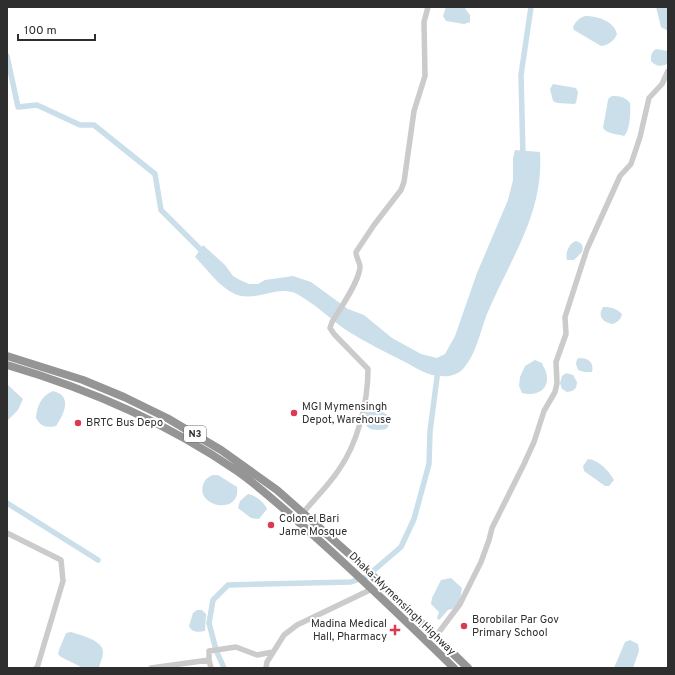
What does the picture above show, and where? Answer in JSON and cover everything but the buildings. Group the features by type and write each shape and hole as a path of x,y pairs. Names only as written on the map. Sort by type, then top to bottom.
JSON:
{"highway":[{"name":"Dhaka-Mymensingh Highway","path":"7,356 83,380 124,397 168,418 221,450 277,490 356,560 410,613 436,636"},
{"name":"Dhaka-Mymensingh Highway","path":"7,365 138,413 188,440 238,472 269,496 349,567 454,668"},
{"name":"N3","path":"436,636 468,668"}],"street":[{"path":"303,513 339,470 348,454 362,415 368,386 368,369 330,328 358,273 360,266 356,257 356,252 374,225 401,190 404,182 414,111 425,76 424,22 428,7"},
{"path":"436,636 460,604 481,562 492,528 524,464 534,442 544,411 555,392 557,383 556,362 566,334 565,317 587,249 620,176 631,164 640,137 649,98 662,84 668,71"},
{"path":"7,533 61,560 63,581 37,668"},
{"path":"266,668 267,662 284,634 297,625 372,589"},
{"path":"211,668 209,651 236,647 258,654 273,652"},
{"path":"151,668 209,660"}],"water":[{"path":"446,7 464,7 470,15 470,22 464,24 446,21 443,16"},
{"path":"656,7 668,7 668,31 661,27"},
{"path":"585,16 600,18 609,23 615,29 617,34 614,39 609,44 601,46 574,30 573,27 577,21"},
{"path":"656,49 668,51 667,64 658,66 651,61 652,53"},
{"path":"553,84 576,88 578,92 576,103 557,103 553,101 550,89"},
{"path":"612,96 622,97 630,103 629,125 624,136 610,133 603,128 608,100"},
{"path":"515,150 540,152 540,175 537,196 524,236 487,314 471,357 463,369 453,375 436,376 418,369 346,330 310,302 290,291 251,296 235,294 219,283 195,257 203,245 225,265 233,276 249,284 258,284 265,280 293,276 311,282 348,309 364,315 392,338 421,354 437,358 445,354 455,336 477,273 508,200 513,180 513,158"},
{"path":"576,241 582,245 582,252 574,260 567,260 568,249 571,244"},
{"path":"603,307 618,310 622,314 620,319 613,324 606,322 601,316"},
{"path":"577,359 586,359 590,362 592,372 578,370 576,364"},
{"path":"535,360 542,363 546,372 547,378 545,387 538,393 522,393 519,386 520,377 525,366"},
{"path":"566,373 573,375 577,382 576,388 567,392 562,389 560,383 562,376"},
{"path":"7,384 23,399 18,410 8,420"},
{"path":"53,391 59,393 63,397 65,406 62,416 56,426 47,427 42,425 36,418 40,402 45,396"},
{"path":"371,409 380,411 389,417 390,421 386,429 376,430 368,428 365,422 365,417 366,412"},
{"path":"588,459 596,461 609,473 614,480 609,486 605,486 584,471 583,466"},
{"path":"213,475 218,475 237,487 236,496 232,502 226,505 219,505 206,499 203,493 203,485 207,478"},
{"path":"248,494 259,499 267,509 259,519 251,518 238,508 240,501"},
{"path":"451,578 462,588 460,599 455,608 448,610 439,620 437,618 439,612 431,604 432,598 441,580"},
{"path":"197,610 202,610 206,614 205,631 194,631 189,626 193,613"},
{"path":"71,632 85,636 99,644 102,648 103,656 99,668 83,668 58,654 66,633"},
{"path":"630,640 638,644 639,651 633,668 614,668 625,642"}],"waterway":[{"path":"523,158 521,75 531,7"},
{"path":"7,56 18,107 37,105 80,125 94,125 155,174 161,210 205,254"},
{"path":"224,668 216,650 209,623 213,600 228,585 351,582 366,577 401,547 414,519 429,464 430,431 438,370"},
{"path":"7,503 98,560"}],"place":[{"name":"MGI Mymensingh Depot, Warehouse","path":"294,413"},
{"name":"BRTC Bus Depo","path":"78,423"},
{"name":"Colonel Bari Jame Mosque","path":"271,525"},
{"name":"Borobilar Par Gov Primary School","path":"464,626"},
{"name":"Madina Medical Hall, Pharmacy","path":"395,630"}]}
